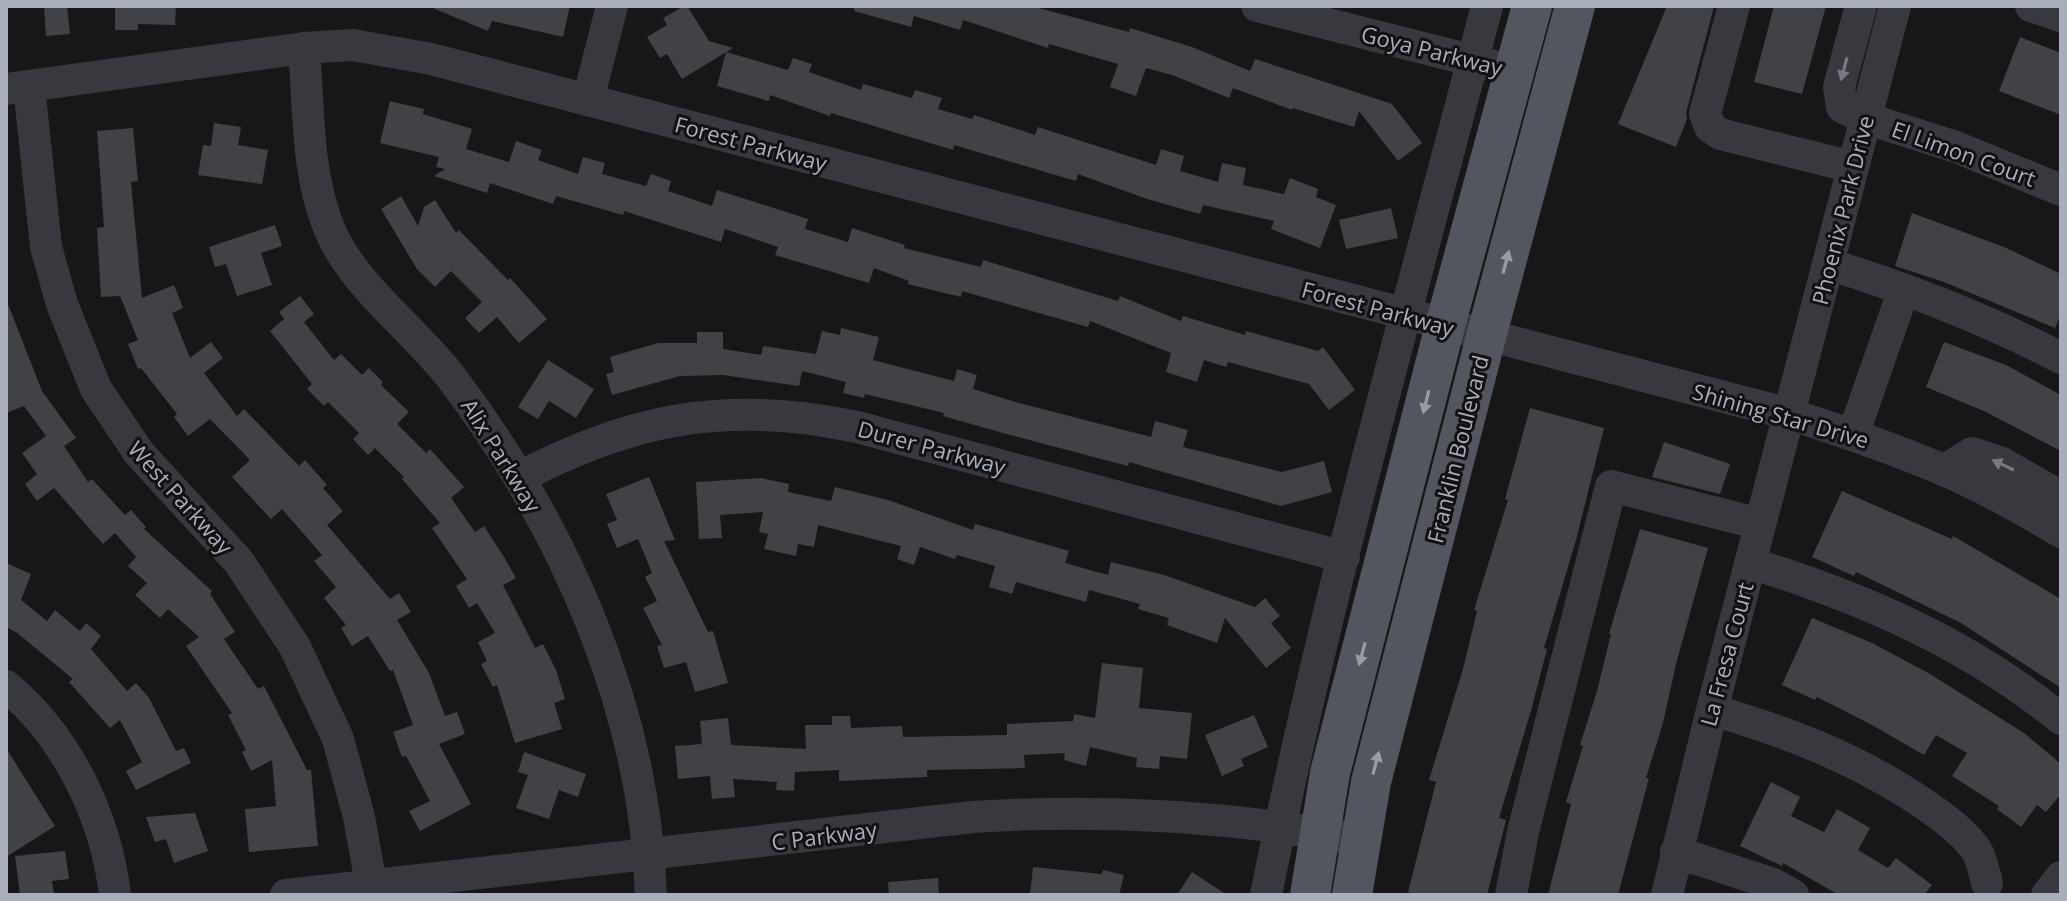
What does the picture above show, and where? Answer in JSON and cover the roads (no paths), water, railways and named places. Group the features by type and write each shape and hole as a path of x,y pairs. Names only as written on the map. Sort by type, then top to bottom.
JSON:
{"main road":[{"name":"Franklin Boulevard","path":"1310,895 1330,773 1445,326 1532,6"},
{"name":"Franklin Boulevard","path":"1352,895 1371,782 1575,6"}],"street":[{"path":"588,100 612,6"},
{"name":"Goya Parkway","path":"1257,6 1514,71"},
{"path":"1266,895 1344,557 1487,6"},
{"path":"1734,6 1705,114 1710,127 1720,134 1853,167"},
{"path":"1861,6 1839,87 1842,107 1865,118"},
{"name":"Phoenix Park Drive","path":"1789,414 1895,6"},
{"path":"2031,6 2061,16"},
{"name":"Forest Parkway","path":"17,88 304,48 353,45 377,49 431,59 1486,337"},
{"name":"Alix Parkway","path":"304,48 315,186 330,231 355,271 443,367 482,418 520,477 555,541 606,660 624,721 649,856 651,895"},
{"name":"West Parkway","path":"17,88 46,247 62,304 96,389 139,453 239,562 295,647 338,739 352,784 373,891"},
{"name":"El Limon Court","path":"1865,118 1956,147 2061,190"},
{"path":"1828,264 1883,280 1962,311 2061,358"},
{"path":"1853,435 1897,309"},
{"name":"Shining Star Drive","path":"1486,337 1789,414 1853,435 1945,470 2009,501 2061,532"},
{"name":"Durer Parkway","path":"520,477 590,443 678,419 738,414 798,416 857,427 1344,557"},
{"name":"La Fresa Court","path":"1667,895 1789,414"},
{"path":"1945,470 1972,453 2002,463 2061,497"},
{"path":"1511,895 1523,832 1611,486 1760,524"},
{"path":"1750,563 1819,584 1924,629 1986,665 2061,719"},
{"path":"6,686 43,721 79,780 100,828 115,895"},
{"path":"1712,710 1780,730 1831,751 1913,797 1950,823 1975,849 1987,883"},
{"name":"C Parkway","path":"286,895 373,891 973,817 1058,812 1139,813 1362,840"},
{"path":"1676,852 1773,884 1793,895"},
{"path":"2047,895 2061,877"}]}
